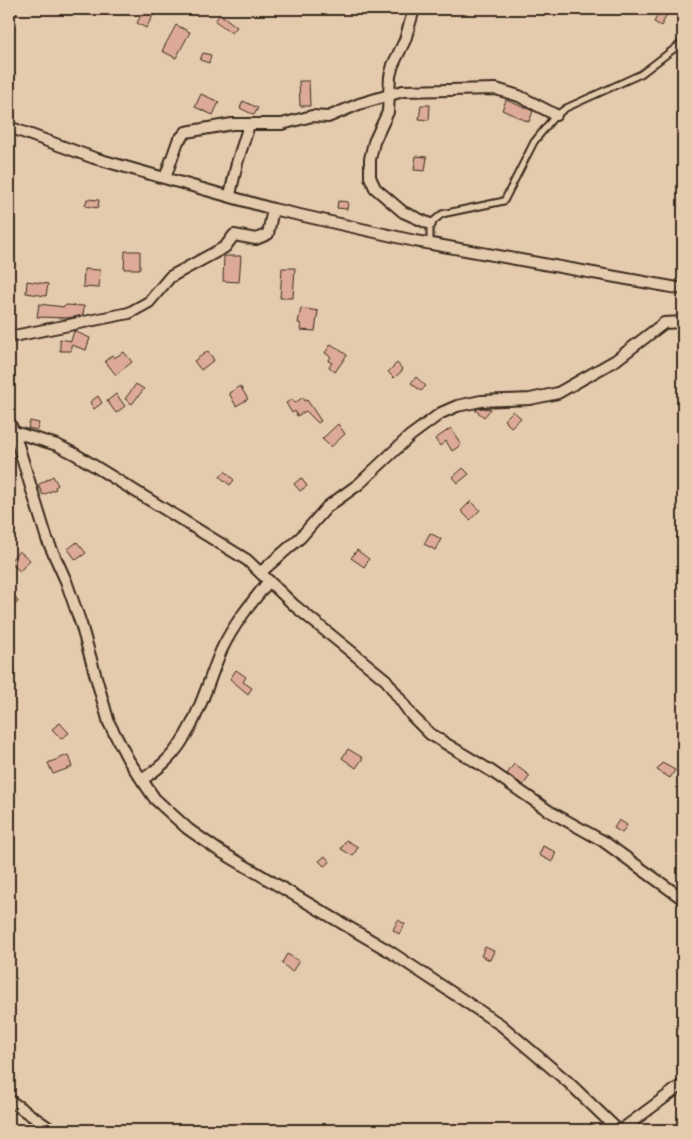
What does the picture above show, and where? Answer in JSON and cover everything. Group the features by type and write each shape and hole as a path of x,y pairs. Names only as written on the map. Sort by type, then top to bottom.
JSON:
{"street":[{"path":"9,13 12,9"},
{"path":"414,9 404,40 393,65 388,112 372,150 371,183 403,212 430,224"},
{"path":"165,178 178,141 186,132 232,124 282,124 312,116 328,117 403,91 496,89 519,96 556,115"},
{"path":"230,195 249,124"},
{"path":"9,127 94,158 230,195 273,209 430,243 683,288"},
{"path":"9,336 129,313 149,302 170,277 225,247 234,235 256,239 268,234 273,209"},
{"path":"261,572 301,537 327,506 360,484 410,436 441,413 458,406 481,402 530,399 558,393 616,360 664,323 683,322"},
{"path":"9,422 14,432 38,516 83,630 109,723 129,761 155,799 188,829 280,888 389,951 501,1025 568,1082 620,1130 683,1084"},
{"path":"14,432 57,444 219,541 261,572 295,606 386,680 412,716 430,734 491,771 549,811 603,841 683,899"},
{"path":"142,780 166,761 174,751 201,707 221,650 242,615 269,581"},
{"path":"9,1100 52,1130"}],"lane":[{"path":"430,243 430,224 442,214 504,201 534,142 556,115 566,108 641,74 683,42"}],"building":[{"path":"661,9 670,9 661,26 654,22"},
{"path":"143,11 153,16 146,28 137,23"},
{"path":"220,14 237,27 232,33 215,21"},
{"path":"176,25 190,32 176,58 162,51"},
{"path":"203,53 211,55 209,63 200,60"},
{"path":"299,81 309,81 310,106 300,106"},
{"path":"201,94 219,102 213,115 195,107"},
{"path":"506,100 533,111 529,122 502,110"},
{"path":"243,101 258,108 254,115 240,108"},
{"path":"421,105 430,105 429,120 419,119"},
{"path":"416,156 427,157 425,171 414,170"},
{"path":"87,199 99,200 98,208 85,206"},
{"path":"338,201 348,202 347,209 337,208"},
{"path":"125,251 140,251 140,269 124,269"},
{"path":"224,256 241,256 239,282 223,281"},
{"path":"282,268 295,268 293,298 280,298"},
{"path":"84,269 100,270 99,288 83,287"},
{"path":"27,281 48,284 46,296 26,293"},
{"path":"39,304 64,307 66,305 84,306 83,315 67,318 37,317"},
{"path":"301,308 318,311 315,331 300,330 301,324 298,323"},
{"path":"74,331 90,338 86,350 71,345 71,351 60,351 60,339 71,341"},
{"path":"331,344 347,355 335,372 329,367 332,363 328,361 331,357 325,353"},
{"path":"208,351 214,360 201,370 194,361"},
{"path":"124,352 132,362 116,375 105,361 112,355 114,358"},
{"path":"397,363 403,370 394,378 388,372"},
{"path":"416,377 426,386 421,391 411,383"},
{"path":"136,384 144,389 132,404 125,399"},
{"path":"240,386 248,399 236,406 229,393"},
{"path":"116,394 125,406 116,413 107,401"},
{"path":"98,396 102,403 94,409 90,402"},
{"path":"303,397 321,421 318,423 306,411 297,416 295,411 292,413 286,403 292,399 295,403"},
{"path":"482,408 491,409 484,417 475,410"},
{"path":"513,411 521,418 511,427 504,420"},
{"path":"30,421 39,423 37,430 28,428"},
{"path":"338,424 345,434 331,447 322,439"},
{"path":"451,428 461,445 452,451 446,441 440,446 435,439"},
{"path":"463,468 469,474 458,483 453,477"},
{"path":"225,471 234,480 230,485 220,477"},
{"path":"53,476 58,485 55,487 56,489 43,495 38,485"},
{"path":"301,478 307,486 300,491 294,484"},
{"path":"471,501 480,510 470,520 461,511"},
{"path":"430,533 441,539 435,550 424,544"},
{"path":"77,542 86,553 76,560 68,549"},
{"path":"357,550 369,559 364,567 351,558"},
{"path":"19,551 30,560 20,571 9,562"},
{"path":"9,588 18,602 9,608"},
{"path":"236,670 246,677 243,682 252,688 248,694 230,679"},
{"path":"60,723 69,733 61,739 52,729"},
{"path":"348,749 363,758 356,768 342,758"},
{"path":"68,755 72,767 53,774 48,763"},
{"path":"662,763 675,770 670,778 657,770"},
{"path":"514,764 530,776 523,785 507,774"},
{"path":"619,820 627,825 622,833 614,828"},
{"path":"346,840 358,847 353,856 341,849"},
{"path":"543,846 556,852 552,862 539,855"},
{"path":"325,856 330,862 324,866 319,861"},
{"path":"398,920 405,924 399,934 393,930"},
{"path":"485,947 494,951 490,960 481,956"},
{"path":"287,954 299,961 292,972 282,963"}]}
